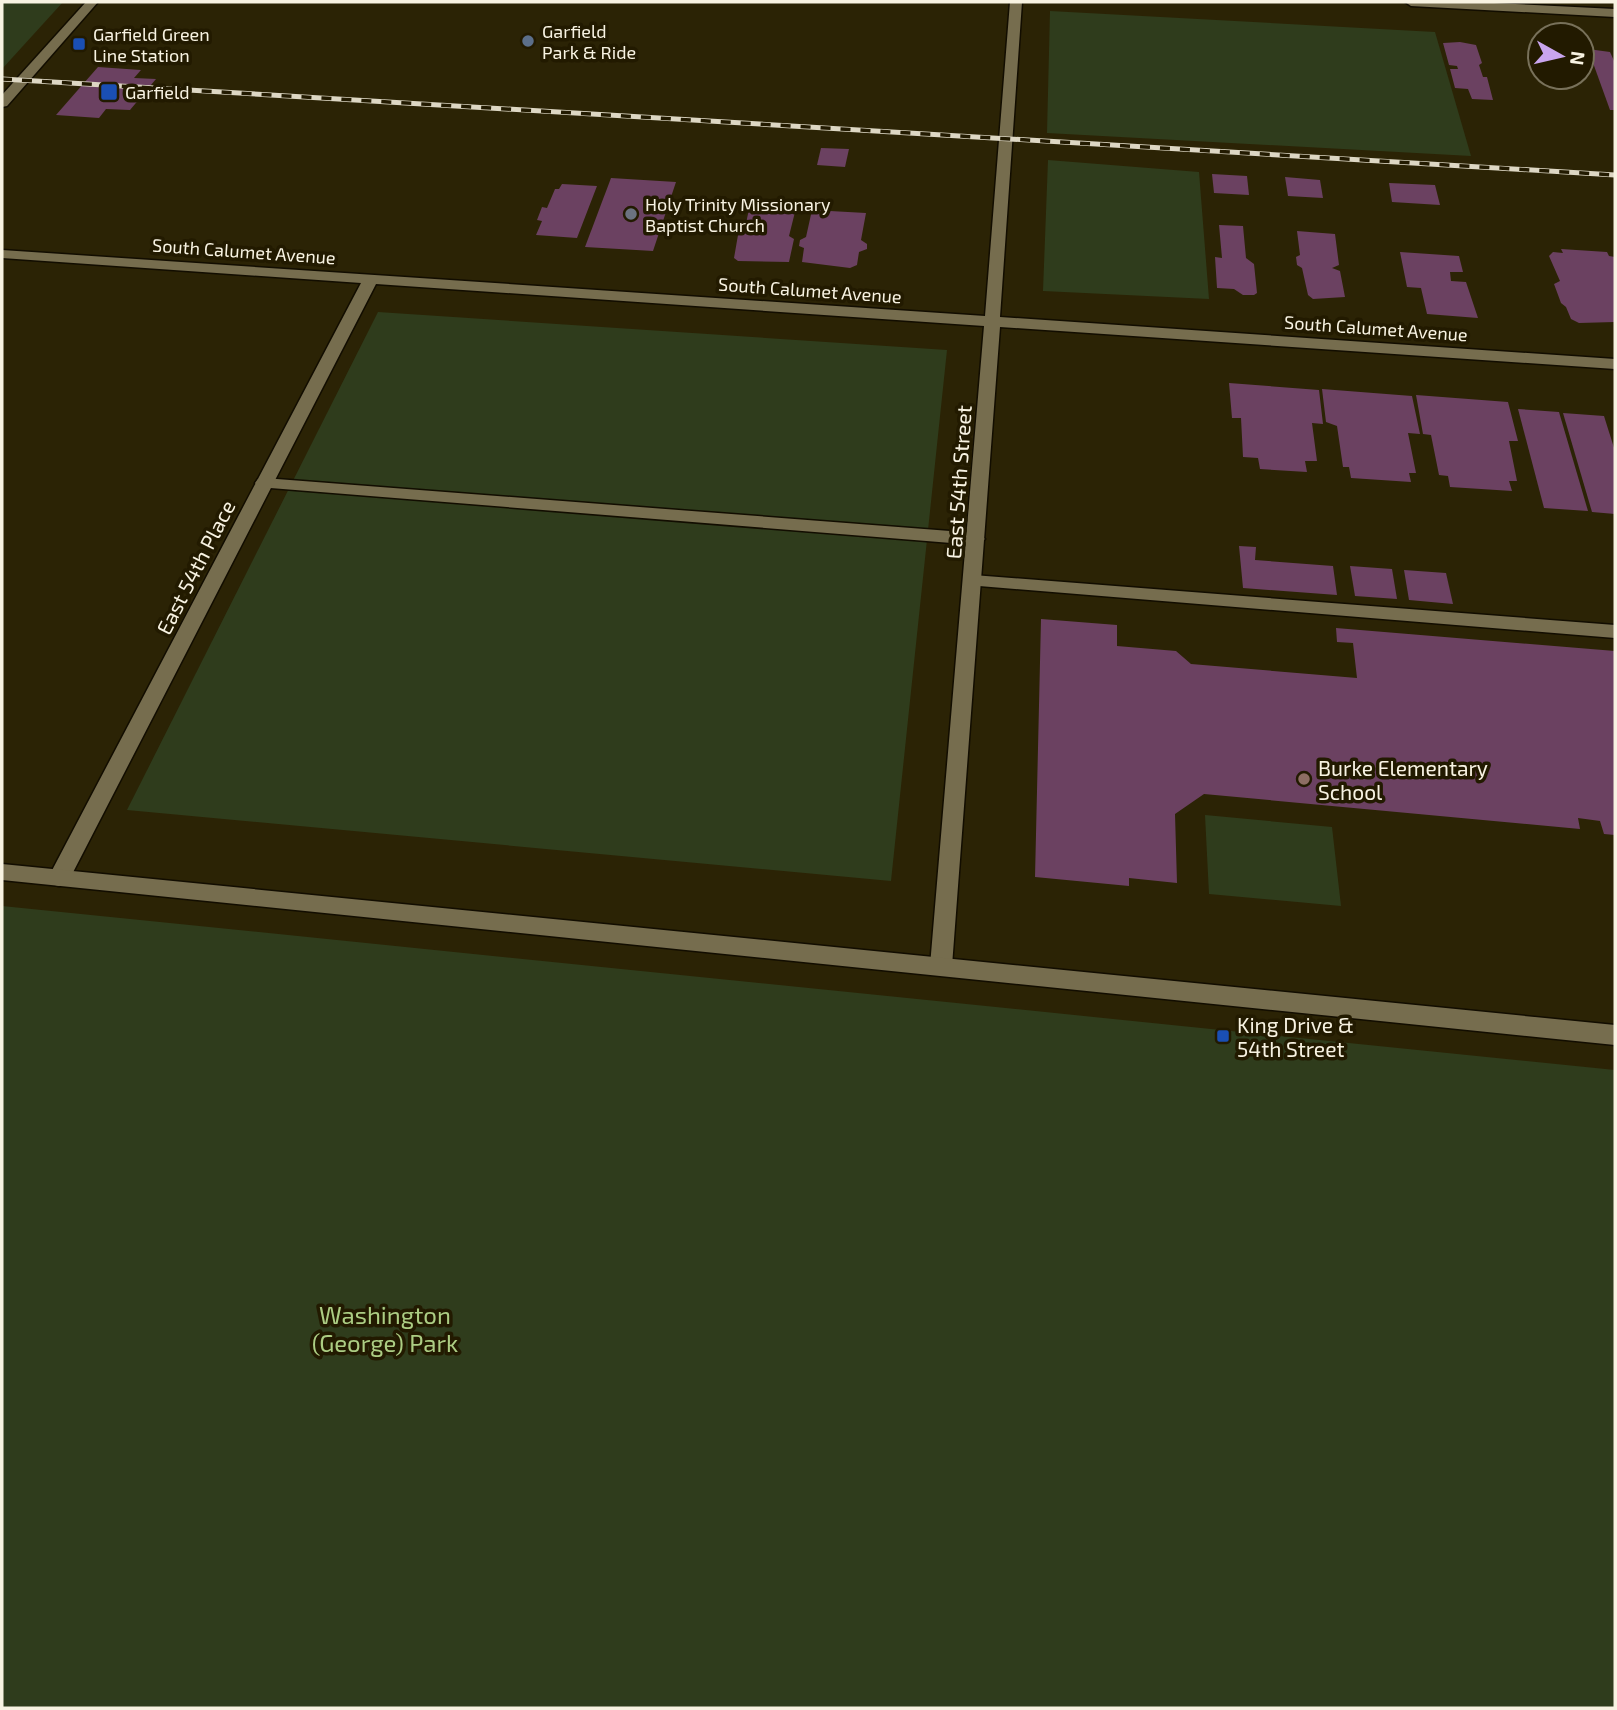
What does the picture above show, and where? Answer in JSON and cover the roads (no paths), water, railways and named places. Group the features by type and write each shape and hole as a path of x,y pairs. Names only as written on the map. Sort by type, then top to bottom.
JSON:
{"street":[{"path":"2,103 92,2"},
{"name":"East 54th Street","path":"941,966 1016,2"},
{"path":"1411,2 1615,13"},
{"name":"South Calumet Avenue","path":"2,254 1615,364"},
{"name":"East 54th Place","path":"59,877 371,279"},
{"path":"264,483 976,539"},
{"path":"973,581 1615,632"},
{"path":"2,872 1615,1035"}],"railway":[{"path":"2,79 1615,175"}],"place":[{"name":"Garfield Park & Ride","path":"528,41"},
{"name":"Garfield Green Line Station","path":"79,44"},
{"name":"Garfield","path":"109,92"},
{"name":"Holy Trinity Missionary Baptist Church","path":"631,214"},
{"name":"Burke Elementary School","path":"1304,779"},
{"name":"King Drive & 54th Street","path":"1223,1036"}],"park label":[{"name":"Washington (George) Park","path":"385,1328"}]}
